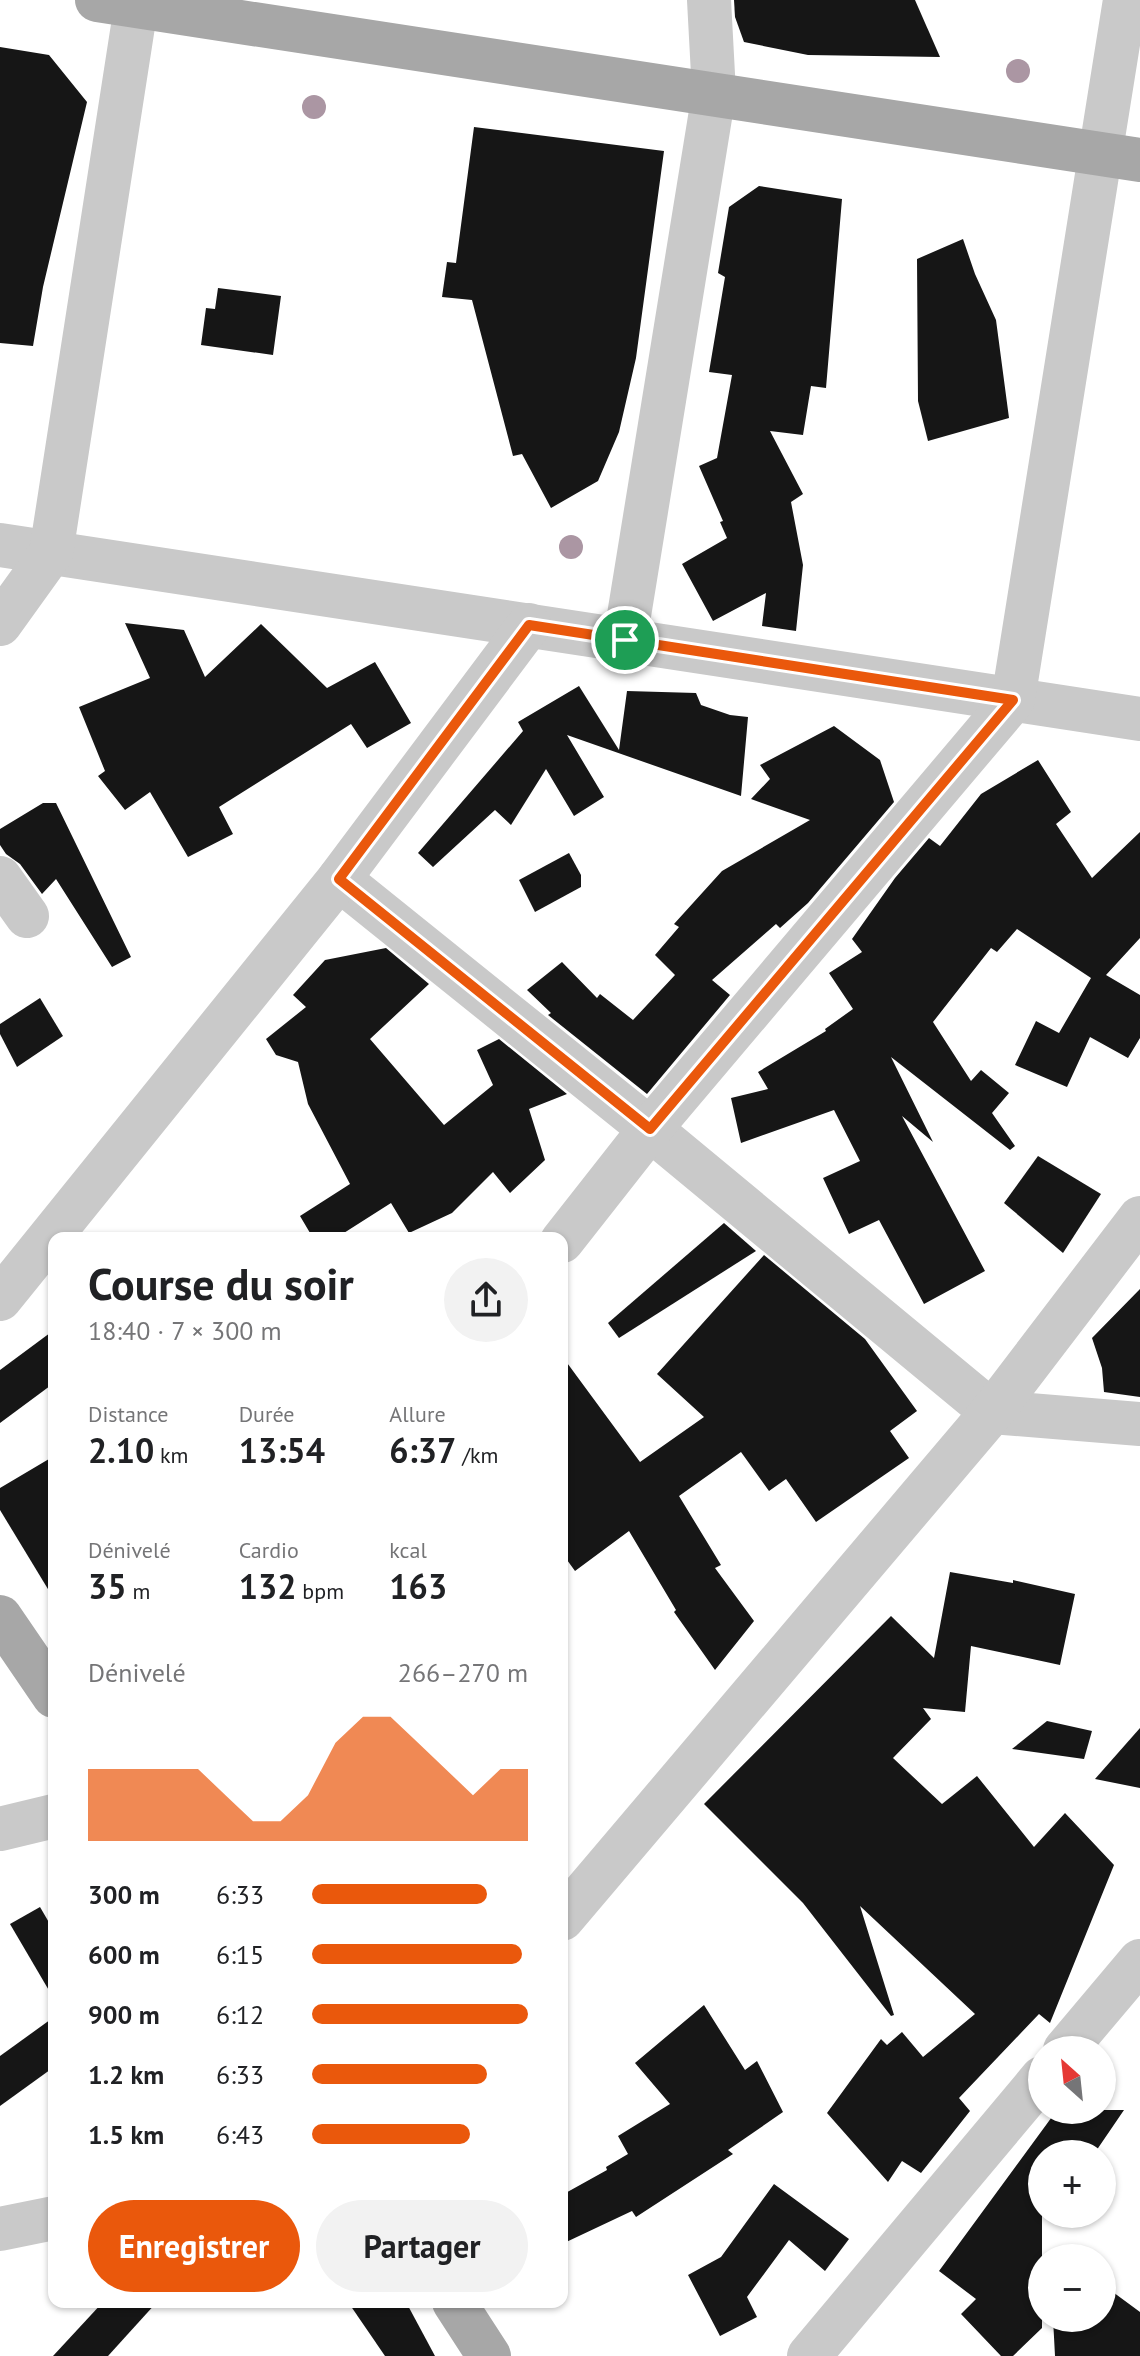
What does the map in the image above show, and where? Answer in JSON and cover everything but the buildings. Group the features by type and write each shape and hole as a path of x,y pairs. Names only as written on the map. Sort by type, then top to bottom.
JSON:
{"main road":[{"path":"123,2 1120,156"},
{"path":"0,1617 48,1687"},
{"path":"458,2308 489,2356"}],"street":[{"path":"625,640 714,93 709,0"},
{"path":"568,1233 650,1129 1013,700 1120,156 1125,0"},
{"path":"0,624 51,553 123,2"},
{"path":"0,545 1140,719"},
{"path":"54,1232 339,879 529,625"},
{"path":"0,878 27,916"},
{"path":"339,879 650,1129 992,1412 1140,1424"},
{"path":"568,1912 992,1412 1140,1218"},
{"path":"0,1299 48,1240"},
{"path":"0,1829 48,1817"},
{"path":"1077,2036 1140,1961"},
{"path":"809,2356 1028,2095"},
{"path":"0,2229 48,2219"}],"route":[{"path":"529,625 625,640 1013,700 650,1129 339,879 529,625"}]}
